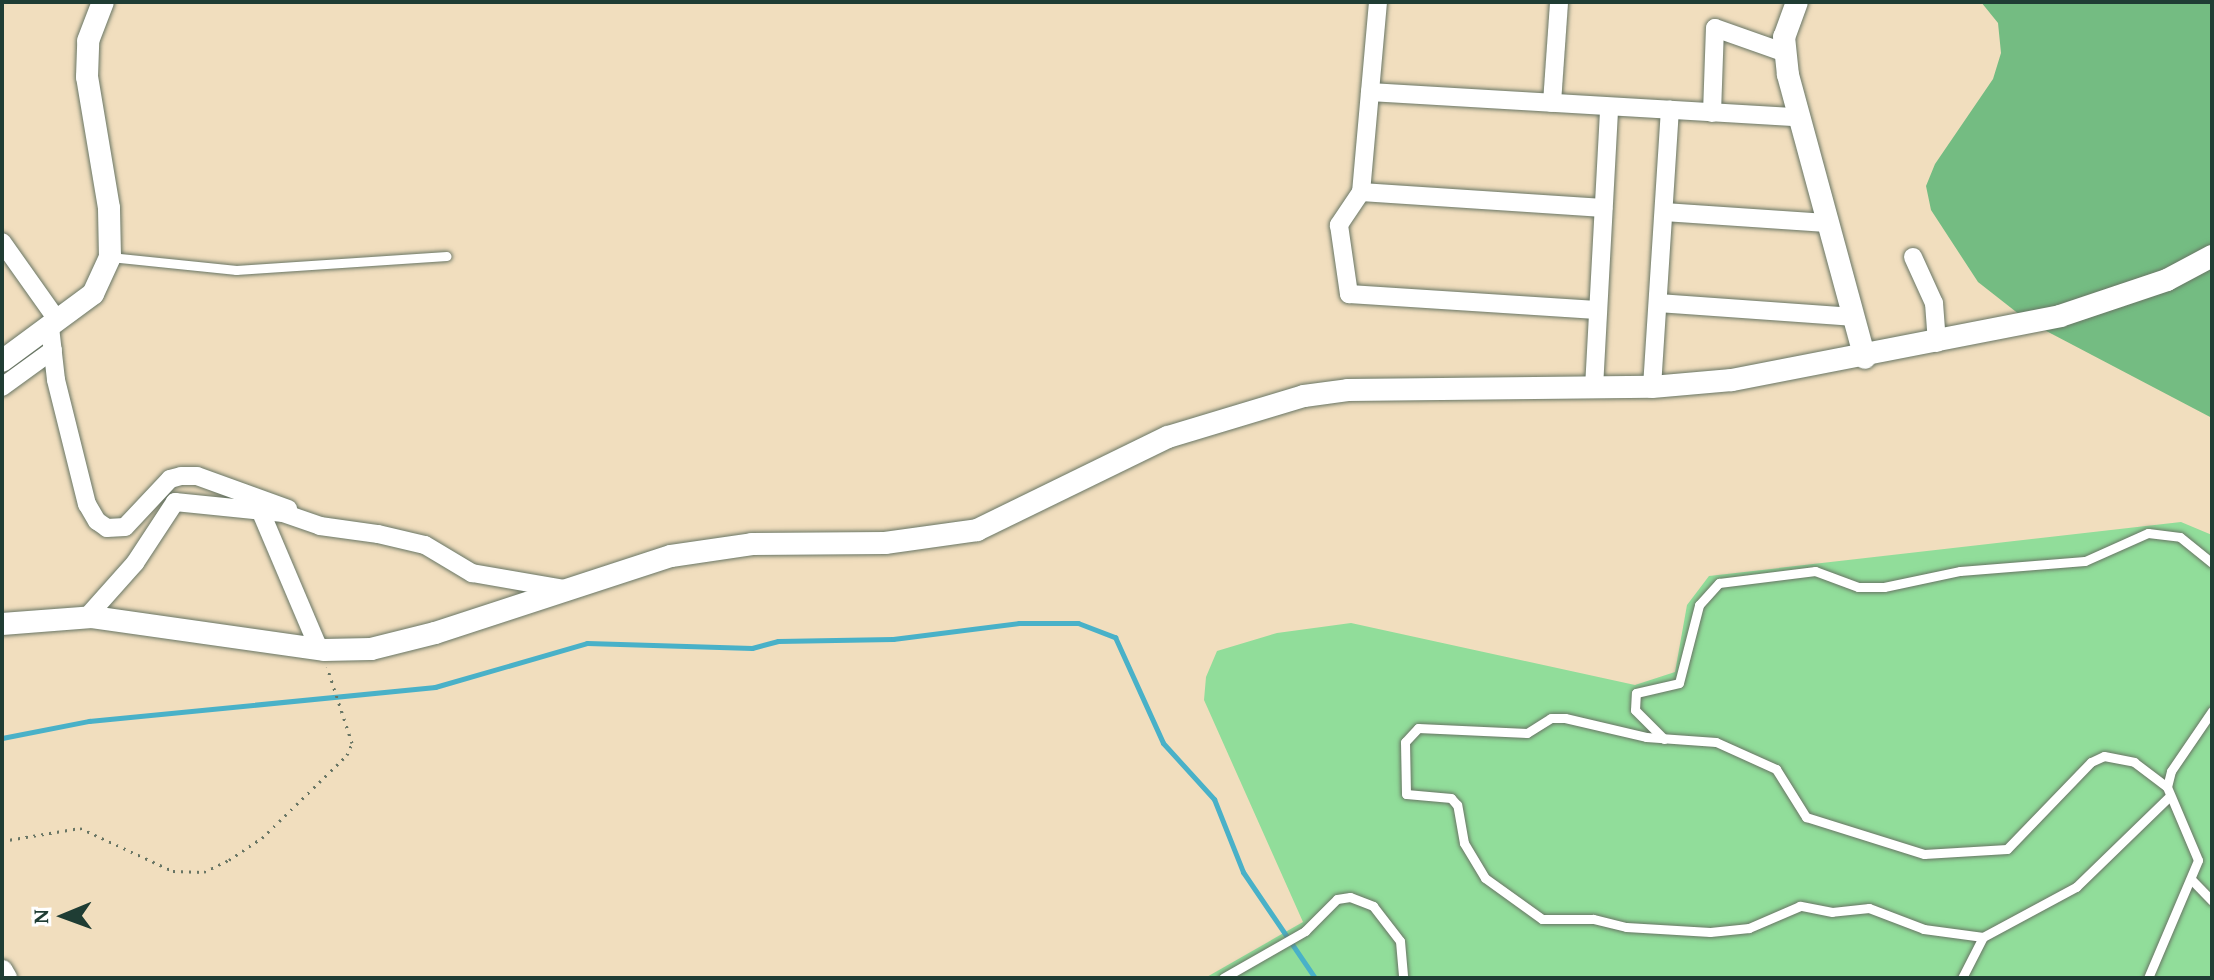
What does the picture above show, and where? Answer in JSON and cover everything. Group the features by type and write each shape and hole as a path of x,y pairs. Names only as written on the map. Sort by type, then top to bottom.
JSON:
{"street":[{"path":"2,361 93,294 110,257 109,208 87,77 88,41 103,2"},
{"path":"1378,2 1361,192 1339,225 1349,294 1596,310"},
{"path":"1552,103 1559,2"},
{"path":"1797,2 1784,37 1796,117 1865,358"},
{"path":"1712,113 1715,28 1786,53"},
{"path":"1370,92 1796,117"},
{"path":"1594,388 1609,107"},
{"path":"1652,387 1670,110"},
{"path":"1361,192 1603,208"},
{"path":"1664,212 1827,223"},
{"path":"2,242 54,324 53,350 87,504 107,528 125,527 170,479 181,476 197,476 277,502 303,520"},
{"path":"2,624 86,618 322,650 397,644 661,558 715,549 885,543 977,530 1168,437 1304,396 1405,388 1652,387 1865,358 2060,316 2167,280 2212,256"},
{"path":"1913,257 1934,303 1937,343"},
{"path":"1658,303 1853,317"},
{"path":"2,387 53,350"},
{"path":"86,618 135,563 175,502 260,510 425,545 472,573 564,589"},
{"path":"260,510 322,650"},
{"path":"2,971 6,978"}],"lane":[{"path":"110,257 236,270 447,256"},
{"path":"1664,739 1635,710 1636,693 1679,683 1699,605 1719,583 1815,571 1858,587 1884,587 1960,571 2085,561 2148,533 2180,537 2212,563"},
{"path":"1962,978 1983,937 2076,887 2169,792 2171,771 2212,711"},
{"path":"1983,937 1924,929 1876,908 1832,912 1800,906 1732,931 1626,927 1593,919 1554,922 1494,888 1464,843 1457,805 1451,798 1406,794 1405,742 1418,728 1527,733 1551,718 1565,718 1664,739 1716,742 1776,769 1806,817 1924,854 2007,849 2091,762 2104,756 2134,762 2169,792 2196,849 2198,860 2148,978"},
{"path":"2191,879 2212,901"},
{"path":"1223,978 1305,931 1337,899 1350,897 1373,906 1400,941 1403,978"}],"path":[{"path":"2,841 80,828 173,871 204,872 262,838 347,755 352,743 329,684 322,650"}],"green space":[{"path":"1981,2 2212,2 2212,418 2029,322 1978,282 1931,210 1926,186 1935,164 1993,79 2001,53 1998,23"},
{"path":"2181,522 2212,535 2212,978 1205,978 1303,922 1204,700 1206,677 1217,651 1277,633 1351,623 1635,685 1675,672 1687,605 1709,576"}],"waterway":[{"path":"2,738 89,721 435,687 587,643 752,648 778,641 893,639 1019,623 1078,623 1115,637 1163,743 1214,799 1243,872 1315,978"}]}
